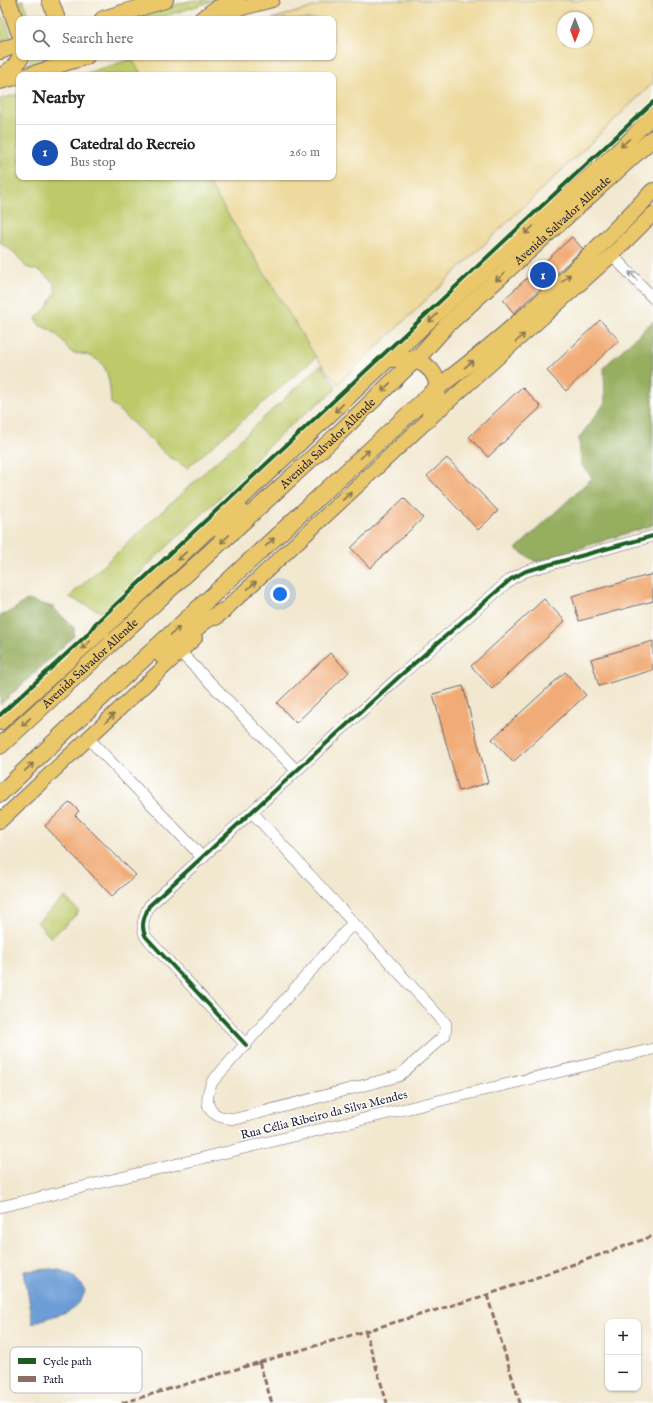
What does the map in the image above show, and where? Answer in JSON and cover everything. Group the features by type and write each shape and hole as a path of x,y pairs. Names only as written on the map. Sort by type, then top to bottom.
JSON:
{"highway":[{"path":"8,0 16,23"},
{"path":"50,0 56,16"},
{"path":"113,16 165,0"},
{"path":"206,16 216,9 237,0"},
{"path":"0,51 16,45"},
{"path":"0,78 16,65 19,60"},
{"name":"Avenida Salvador Allende","path":"0,746 336,436 414,360 447,325 653,138"},
{"path":"0,794 71,726 438,387 472,362 567,277 653,191"},
{"path":"391,359 408,358 414,360 431,368 435,374 438,387 437,398 428,420"},
{"path":"210,529 230,520 320,444 336,436"},
{"path":"71,726 83,720 205,621 223,611"}],"main road":[{"path":"213,16 272,0"},
{"path":"37,72 77,60"},
{"path":"0,82 16,78"},
{"name":"Avenida Salvador Allende","path":"0,723 391,359 627,142 653,115"},
{"path":"0,821 428,420 612,254 653,214"}],"street":[{"path":"612,254 653,298"},
{"path":"246,1045 144,933 144,916 149,906 401,675 511,579 526,570 652,536"},
{"path":"180,652 297,771"},
{"path":"88,738 203,858"},
{"path":"252,812 446,1024 445,1034 399,1076 236,1119 224,1119 216,1116 210,1110 207,1098 212,1082 353,923"},
{"name":"Rua Célia Ribeiro da Silva Mendes","path":"0,1207 653,1048"}],"green space":[{"path":"23,0 29,16 23,16 18,1"},
{"path":"192,0 216,0 165,16 140,16"},
{"path":"0,15 5,20 11,37 0,42"},
{"path":"29,60 46,60 28,66"},
{"path":"133,60 140,72 90,72"},
{"path":"16,95 16,180 207,180 316,357 187,468 168,456 111,403 107,374 100,362 93,357 84,354 72,353 55,333 42,327 37,322 36,318 47,307 56,291 53,282 40,271 26,267 14,252 0,242 0,99"},
{"path":"653,321 653,525 536,562 516,549 592,478 581,464 579,438 605,403 604,367"},
{"path":"321,365 335,385 335,390 291,425 259,455 243,476 154,559 103,613 69,597"},
{"path":"27,600 53,607 74,628 74,636 0,705 0,615 7,614"},
{"path":"65,897 79,912 51,938 37,922"}],"sand":[{"path":"338,0 653,0 653,83 338,384 316,357 207,180 336,180 336,72 140,72 133,60 336,60 336,16 282,16"}],"water":[{"path":"51,1269 68,1273 78,1281 85,1291 81,1299 71,1310 33,1324 24,1271"}],"building":[{"path":"572,237 583,249 514,313 503,300"},
{"path":"600,320 619,340 566,391 547,371"},
{"path":"522,387 541,407 488,457 469,437"},
{"path":"447,458 498,511 478,530 427,476"},
{"path":"404,498 423,518 370,568 351,548"},
{"path":"653,574 653,601 579,621 572,596"},
{"path":"544,599 565,621 492,689 471,666"},
{"path":"653,641 653,670 599,686 591,659"},
{"path":"330,653 349,672 296,723 277,703"},
{"path":"565,672 586,695 513,762 492,739"},
{"path":"463,686 488,783 459,791 433,694"},
{"path":"70,802 79,811 75,815 136,875 112,896 45,826"}],"marked path":[{"path":"122,1403 487,1295 653,1236"},
{"path":"487,1295 520,1403"},
{"path":"365,1330 387,1403"},
{"path":"259,1362 272,1403"}],"cycle path":[{"path":"0,715 88,634 95,624 653,102"},
{"path":"246,1045 146,937 143,926 144,918 149,906 401,675 511,579 526,571 653,536"}],"place":[{"name":"Catedral do Recreio","path":"543,275"}]}
